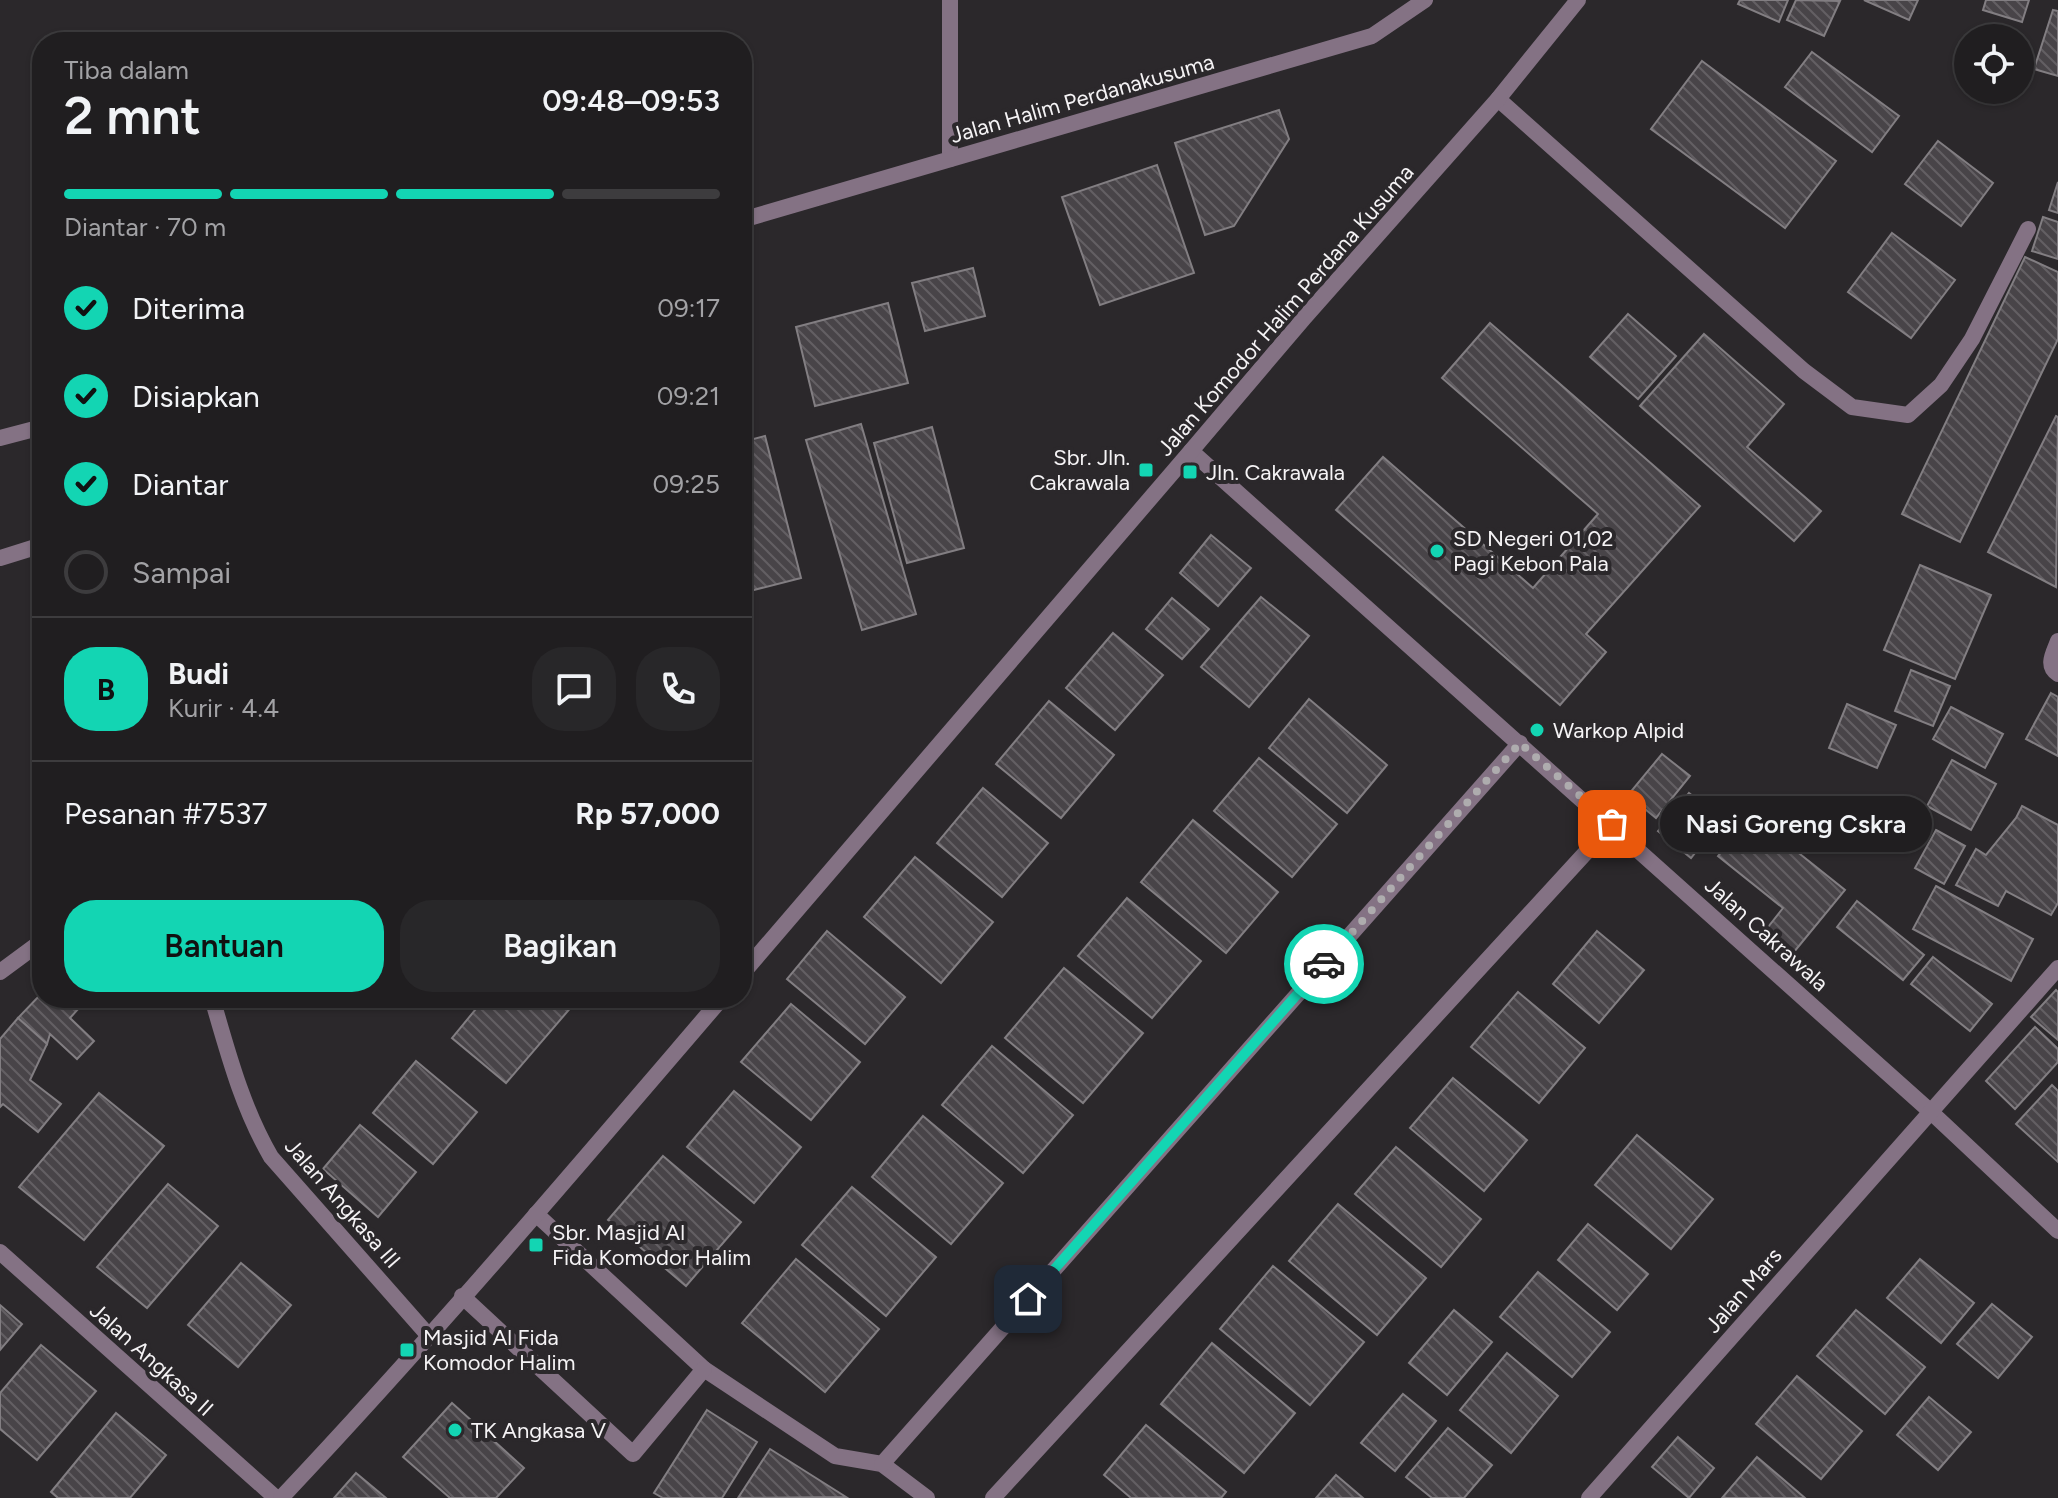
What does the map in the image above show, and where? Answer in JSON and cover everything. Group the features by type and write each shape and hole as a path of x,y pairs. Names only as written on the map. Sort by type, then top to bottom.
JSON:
{"street":[{"path":"950,0 950,159"},
{"name":"Jalan Halim Perdanakusuma","path":"752,217 1372,36 1425,0"},
{"name":"Jalan Komodor Halim Perdana Kusuma","path":"752,962 1294,329 1498,99 1578,0"},
{"path":"1498,99 1804,371 1852,407 1908,415 1941,385 1972,339 2028,229"},
{"path":"0,438 32,429"},
{"name":"Jalan Cakrawala","path":"1191,451 1612,824 2058,1231"},
{"path":"0,558 32,548"},
{"path":"2058,641 2050,661 2053,671 2058,674"},
{"path":"882,1464 1520,743"},
{"path":"993,1498 1612,824"},
{"path":"0,972 32,948"},
{"name":"Jalan Mars","path":"1589,1498 2058,968"},
{"name":"Jalan Angkasa III","path":"215,1008 239,1089 253,1125 271,1157 428,1335"},
{"path":"278,1498 392,1380 713,1008"},
{"path":"536,1214 704,1369 835,1456 882,1464 927,1498"},
{"name":"Jalan Angkasa II","path":"0,1252 278,1498"},
{"path":"462,1296 633,1454 704,1369"}],"building":[{"path":"1740,0 1788,0 1779,22 1738,4"},
{"path":"1796,0 1840,1 1824,36 1787,20"},
{"path":"1864,0 1918,0 1909,20"},
{"path":"1986,0 2029,0 2022,22 1983,10"},
{"path":"2053,10 2058,11 2058,76 2034,69"},
{"path":"1812,52 1899,116 1872,152 1785,87"},
{"path":"1702,61 1836,161 1785,228 1651,129"},
{"path":"1279,110 1289,139 1234,226 1205,235 1175,143"},
{"path":"1938,141 1993,183 1961,226 1905,184"},
{"path":"1157,165 1194,273 1100,305 1062,197"},
{"path":"2058,182 2058,213 2049,210"},
{"path":"2043,217 2058,222 2058,259 2032,251"},
{"path":"1892,233 1955,280 1911,338 1848,292"},
{"path":"2025,257 2058,272 2058,339 1960,542 1902,514"},
{"path":"973,268 985,316 925,331 912,283"},
{"path":"888,303 908,383 815,406 796,327"},
{"path":"1628,314 1676,356 1638,399 1590,357"},
{"name":"SD Negeri 01,02 Pagi Kebon Pala","path":"1490,323 1700,506 1586,634 1606,652 1560,705 1336,510 1383,457 1533,588 1598,514 1442,378"},
{"path":"1704,334 1784,404 1747,447 1821,511 1794,541 1640,406"},
{"path":"2058,417 2056,587 1988,552"},
{"path":"861,424 916,614 862,630 806,440"},
{"path":"932,427 964,548 907,563 874,443"},
{"path":"765,436 801,578 752,590 752,439"},
{"path":"1211,535 1251,568 1218,606 1180,573"},
{"path":"1920,565 1991,595 1955,679 1884,650"},
{"path":"1261,597 1309,636 1249,707 1201,667"},
{"path":"1172,598 1209,629 1182,659 1146,629"},
{"path":"1113,633 1163,675 1115,730 1066,688"},
{"path":"1911,670 1950,686 1933,726 1895,711"},
{"path":"2051,693 2058,697 2058,756 2026,739"},
{"path":"1309,699 1387,765 1347,813 1269,748"},
{"path":"1049,701 1114,755 1061,818 996,764"},
{"path":"1847,704 1896,725 1877,768 1829,748"},
{"path":"1951,707 2003,734 1985,768 1933,739"},
{"path":"1662,754 1690,776 1656,818 1628,795"},
{"path":"1259,758 1337,824 1292,877 1214,811"},
{"path":"1952,760 1996,784 1971,830 1927,806"},
{"path":"983,788 1048,843 1002,897 937,843"},
{"path":"1689,793 1722,819 1691,858 1658,831"},
{"path":"2022,806 2058,825 2058,903 2051,915 2006,891 1998,906 1956,885 1976,849 1986,855"},
{"path":"1751,815 1845,890 1789,958 1761,936 1783,908 1718,856"},
{"path":"1193,820 1278,892 1226,953 1141,882"},
{"path":"1936,830 1965,846 1944,884 1915,868"},
{"path":"915,857 993,922 941,983 864,917"},
{"path":"1936,886 2033,939 2011,981 1913,929"},
{"path":"1127,898 1201,961 1152,1018 1078,956"},
{"path":"1857,901 1924,955 1903,980 1837,927"},
{"path":"827,931 905,997 865,1044 787,979"},
{"path":"1597,931 1644,970 1599,1023 1553,984"},
{"path":"1933,957 1992,1004 1970,1031 1911,984"},
{"path":"1064,968 1143,1033 1083,1103 1005,1038"},
{"path":"2056,990 2058,992 2058,1040 2031,1017"},
{"path":"1518,992 1585,1048 1539,1103 1471,1047"},
{"path":"32,1003 32,1008 79,1008 70,1018 94,1041 77,1059 50,1034 47,1044 18,1018"},
{"path":"791,1004 860,1062 811,1120 741,1062"},
{"path":"477,1008 570,1008 506,1083 452,1038"},
{"path":"18,1018 47,1044 30,1080 61,1104 38,1132 3,1104 0,1107 0,1039"},
{"path":"2035,1027 2058,1049 2058,1062 2015,1109 1986,1081"},
{"path":"992,1046 1073,1115 1023,1173 942,1105"},
{"path":"416,1061 477,1112 433,1164 373,1113"},
{"path":"1453,1078 1527,1140 1484,1191 1410,1128"},
{"path":"2052,1085 2058,1091 2058,1162 2016,1124"},
{"path":"734,1091 801,1147 754,1203 687,1147"},
{"path":"99,1093 164,1146 84,1240 19,1187"},
{"path":"923,1116 1003,1183 951,1244 872,1177"},
{"path":"360,1125 416,1172 378,1217 323,1169"},
{"path":"1637,1135 1713,1199 1671,1249 1595,1185"},
{"path":"1396,1147 1481,1219 1441,1267 1355,1194"},
{"path":"663,1156 741,1222 686,1286 608,1220"},
{"path":"168,1184 218,1226 147,1308 97,1267"},
{"path":"852,1187 936,1257 886,1316 802,1245"},
{"path":"1338,1204 1426,1278 1377,1335 1289,1261"},
{"path":"1588,1224 1648,1274 1617,1310 1558,1260"},
{"path":"796,1259 879,1329 825,1392 742,1323"},
{"path":"1920,1259 1974,1303 1941,1343 1887,1298"},
{"path":"241,1263 291,1305 238,1367 188,1325"},
{"path":"1273,1266 1364,1342 1310,1405 1220,1329"},
{"path":"1538,1272 1610,1332 1572,1377 1500,1317"},
{"path":"1992,1304 2032,1337 1998,1378 1957,1344"},
{"path":"0,1305 22,1324 0,1350"},
{"path":"1454,1310 1492,1342 1447,1395 1409,1363"},
{"path":"1856,1310 1925,1367 1885,1414 1817,1356"},
{"path":"1212,1343 1295,1413 1244,1473 1161,1404"},
{"path":"41,1345 96,1391 37,1460 0,1429 0,1393"},
{"path":"1507,1353 1558,1396 1511,1453 1460,1410"},
{"path":"1797,1376 1862,1431 1821,1479 1756,1424"},
{"path":"1403,1394 1436,1421 1395,1471 1361,1443"},
{"path":"1929,1397 1971,1432 1938,1470 1897,1435"},
{"name":"TK Angkasa V","path":"452,1403 524,1468 496,1498 450,1498 403,1457"},
{"path":"707,1410 757,1442 722,1498 663,1498 654,1493"},
{"path":"116,1413 166,1455 130,1498 58,1498 51,1492"},
{"path":"1146,1425 1226,1492 1221,1498 1131,1498 1104,1475"},
{"path":"1448,1428 1492,1465 1464,1498 1432,1498 1406,1477"},
{"path":"1678,1437 1714,1468 1689,1498 1652,1467"},
{"path":"770,1449 846,1497 738,1498"},
{"path":"1757,1457 1805,1498 1722,1498"},
{"path":"356,1473 386,1498 334,1498"},
{"path":"1336,1475 1363,1498 1316,1498"}],"way so far":[{"path":"1324,964 1520,743 1612,824"}],"place":[{"name":"Sbr. Jln. Cakrawala","path":"1146,470"},
{"name":"Jln. Cakrawala","path":"1190,472"},
{"name":"SD Negeri 01,02 Pagi Kebon Pala","path":"1437,551"},
{"name":"Warkop Alpid","path":"1537,730"},
{"name":"Nasi Goreng Cskra","path":"1612,824"},
{"name":"Sbr. Masjid Al Fida Komodor Halim","path":"536,1245"},
{"name":"Masjid Al Fida Komodor Halim","path":"407,1350"},
{"name":"TK Angkasa V","path":"455,1430"}],"route":[{"path":"1028,1299 1324,964"}]}
